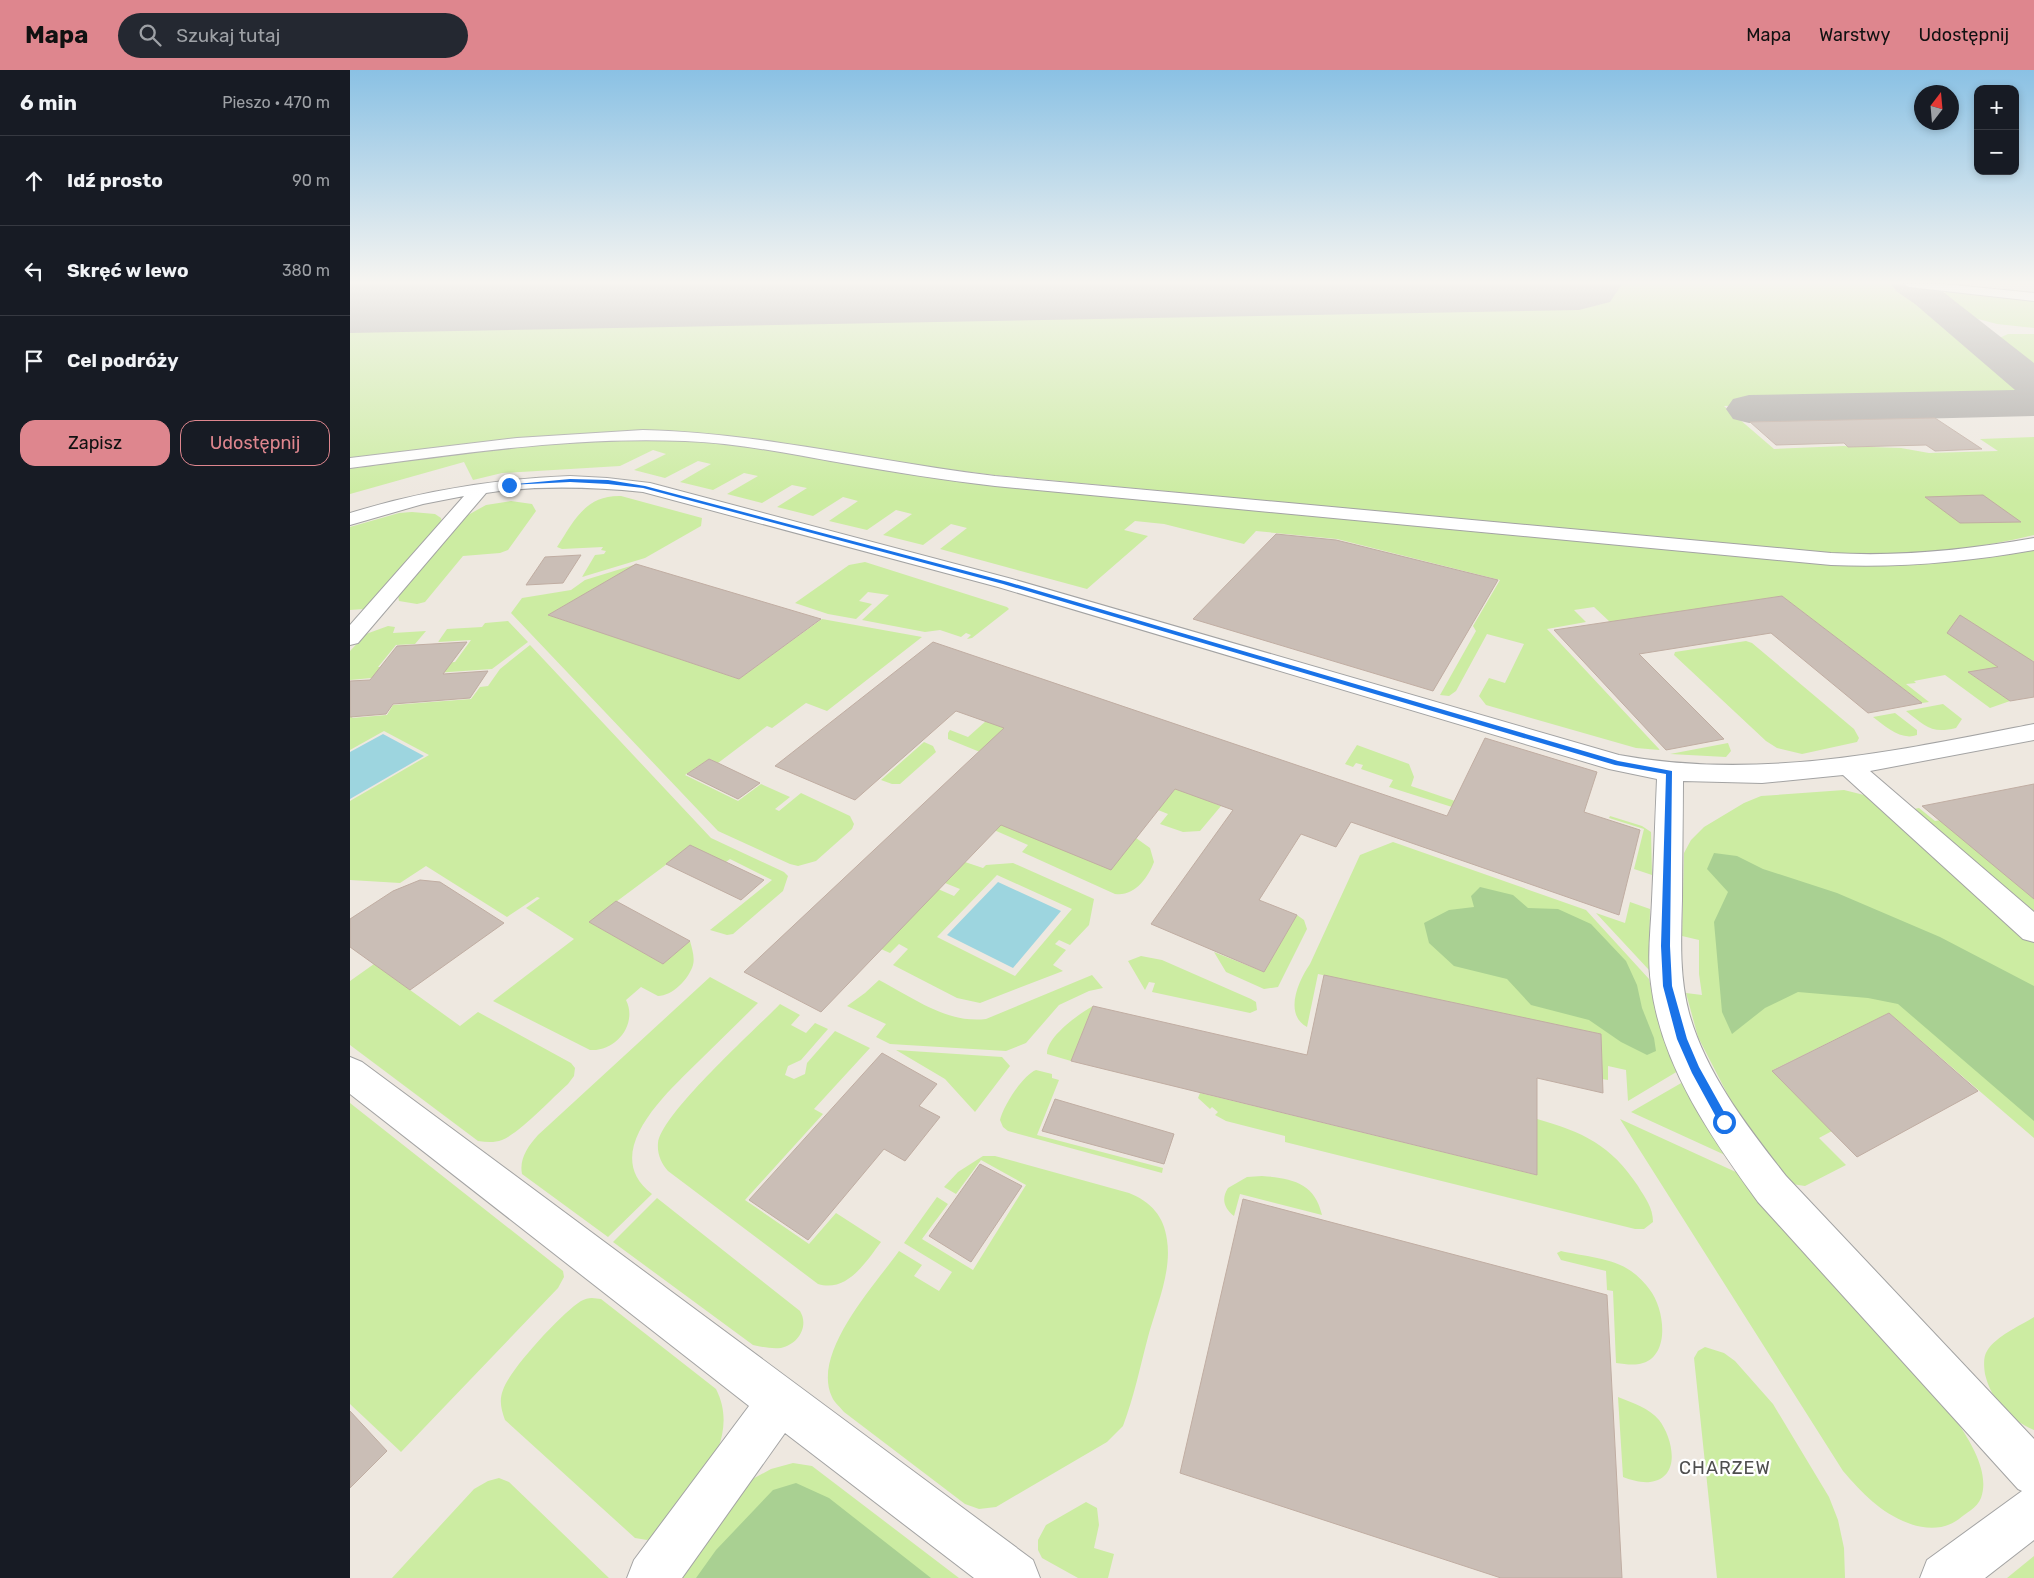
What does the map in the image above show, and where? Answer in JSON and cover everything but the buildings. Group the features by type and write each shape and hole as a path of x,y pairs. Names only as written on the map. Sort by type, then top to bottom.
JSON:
{"lane":[{"path":"350,464 562,439 599,436 684,436 734,440 895,467 995,481 1822,558 1901,561 1945,557 2034,544"},
{"path":"350,519 400,505 481,488 570,481 608,482 644,487 1005,583 1618,763 1670,772 1747,775 1848,766 1925,754 2034,732"},
{"path":"350,638 481,488"},
{"path":"1848,766 2034,930"},
{"path":"1670,772 1666,976 1674,1015 1695,1070 1716,1110 1740,1147 1772,1189 2034,1473"},
{"path":"350,1073 780,1402 1015,1578"},
{"path":"652,1578 780,1402"},
{"path":"1945,1578 2034,1510"}],"green space":[{"path":"350,354 1985,354 2034,395 2034,398 2020,400 1724,406 1774,449 1843,446 1901,448 1929,453 1998,451 1980,439 2034,437 2034,535 1949,550 1893,554 1807,552 994,475 906,464 751,438 671,432 350,460"},
{"path":"2013,354 2034,354 2034,372"},
{"path":"641,439 724,442 883,468 1891,565 1968,559 2034,550 2034,661 1971,649 1998,667 1969,673 2010,701 1990,708 1945,675 1906,684 1929,702 1922,703 1782,596 1610,622 1594,607 1574,610 1586,622 1547,629 1660,750 1636,748 1486,705 1479,696 1489,678 1505,683 1524,644 1487,634 1456,691 1449,696 1440,695 1476,631 1473,626 1500,580 1337,539 1256,531 1244,544 1164,524 1135,521 1124,530 1148,536 1087,589 940,549 967,528 951,524 923,545 883,535 912,514 896,510 867,530 829,521 858,501 843,497 813,516 777,507 807,488 792,485 762,503 727,494 758,476 744,473 713,490 680,482 711,464 698,461 665,478 634,470 666,454 653,450 620,466 502,473 473,480 464,462 350,494 350,466 553,442"},
{"path":"621,496 702,518 701,526 645,558 582,577 595,555 604,554 606,551 601,550 603,547 562,549 557,547 575,519 589,505 598,500"},
{"path":"511,501 532,504 536,511 508,550 500,553 463,556 425,602 417,604 399,601 398,595 468,515 486,505"},
{"path":"399,513 435,514 441,518 442,522 364,609 350,610 350,527"},
{"path":"865,562 1009,609 972,638 967,639 971,635 966,633 961,637 940,630 925,632 862,620 889,595 868,592 859,601 872,604 856,619 828,614 795,603 849,565"},
{"path":"637,564 548,615 739,679 822,619 922,637 827,711 806,703 772,728 767,726 718,763 709,759 685,775 738,801 761,784 790,797 775,809 779,811 801,793 850,816 854,824 852,829 816,861 798,866 790,864 718,831 511,613 522,598 571,590 585,580"},
{"path":"508,621 528,642 492,669 420,674 428,664 455,662 471,640 438,642 447,629 482,627 485,623"},
{"path":"388,626 395,627 393,633 426,631 415,644 396,645 378,667 390,667 382,677 350,680 350,651 366,634"},
{"path":"1746,641 1752,643 1854,729 1859,738 1857,742 1802,754 1777,748 1766,741 1674,655 1675,652"},
{"path":"530,645 711,838 784,872 788,876 783,891 733,934 727,935 710,930 772,880 730,859 726,862 671,861 589,922 663,964 690,941 693,956 693,965 688,976 674,990 658,996 641,987 626,1000 629,1009 627,1027 616,1041 600,1049 590,1050 493,1001 574,939 526,908 540,898 537,897 507,917 426,866 400,883 350,880 350,801 429,755 384,731 350,750 350,708 354,714 352,718 387,715 393,705 471,699 480,687 488,686 500,669"},
{"path":"1943,704 1962,719 1956,728 1947,730 1934,729 1918,721 1906,711"},
{"path":"1895,713 1917,730 1917,735 1905,736 1899,734 1873,717"},
{"path":"986,721 1005,728 980,752 948,739 950,730 968,737"},
{"path":"924,742 933,746 936,752 900,784 892,784 881,780"},
{"path":"1728,743 1731,751 1726,757 1670,754"},
{"path":"1357,745 1409,764 1414,777 1411,786 1455,801 1452,807 1389,787 1393,780 1361,769 1363,765 1356,763 1353,767 1345,764"},
{"path":"1176,788 1221,806 1200,831 1183,832 1160,824 1168,814 1158,810"},
{"path":"1844,790 1868,796 2034,940 2034,1138 1889,1013 1773,1070 1832,1131 1819,1138 1846,1165 1805,1186 1792,1184 1784,1178 1733,1105 1698,1037 1686,993 1702,995 1699,974 1699,940 1682,936 1684,853 1691,840 1704,827 1744,803 1761,796"},
{"path":"1919,808 1935,821 1941,820 2034,899 2034,921 1914,809"},
{"path":"1610,816 1642,826 1651,832 1652,875 1634,869 1644,829 1609,818"},
{"path":"1000,824 1136,838 1150,848 1154,862 1148,874 1139,885 1128,893 1115,894 1022,852 1028,845 994,830"},
{"path":"1393,842 1586,910 1649,979 1657,1016 1678,1071 1628,1101 1626,1070 1608,1066 1608,1080 1602,1079 1601,1034 1318,974 1307,1027 1296,1014 1295,1006 1295,997 1302,979 1360,855"},
{"path":"1714,853 1737,856 1763,869 1837,893 1940,937 2034,986 2034,1121 1898,1004 1868,998 1798,992 1765,1008 1732,1034 1722,1012 1714,922 1728,892 1707,869"},
{"path":"965,862 983,868 986,865 1013,863 1094,899 1089,925 1070,945 1059,940 1055,944 1066,950 1053,965 1063,971 980,1003 957,998 893,965 908,949 899,944 890,953 881,949 938,889 954,896 960,889 945,883","holes":["997,875 1072,909 1015,976 937,937"]},
{"path":"1480,887 1513,895 1528,908 1558,909 1591,924 1626,961 1637,985 1642,1008 1654,1038 1656,1051 1647,1055 1621,1042 1589,1020 1531,1005 1507,979 1454,966 1429,943 1424,923 1449,910 1474,907 1471,896"},
{"path":"1630,902 1650,909 1649,970 1596,913 1625,923"},
{"path":"1297,915 1304,920 1307,929 1278,987 1264,989 1226,972 1214,952 1264,972"},
{"path":"1141,956 1162,960 1251,999 1256,1002 1257,1010 1250,1013 1152,992 1155,983 1149,982 1145,990 1128,961"},
{"path":"374,964 460,1026 478,1012 571,1063 575,1068 574,1076 536,1115 510,1136 496,1142 478,1141 350,1045 350,981"},
{"path":"1092,975 1103,988 1089,991 1059,1005 1026,1043 1006,1051 890,1044 876,1037 886,1024 847,1006 879,980 930,1008 957,1017 986,1019"},
{"path":"710,977 758,1003 671,1090 656,1106 644,1124 635,1142 632,1160 637,1178 652,1194 608,1237 522,1174 523,1158 538,1135"},
{"path":"780,1004 800,1015 791,1025 806,1033 815,1023 828,1029 801,1060 788,1066 785,1075 794,1079 805,1074 807,1063 835,1031 870,1048 814,1109 823,1114 745,1200 809,1244 836,1213 881,1242 855,1274 838,1284 828,1286 818,1284 668,1171 661,1162 659,1155 658,1143 663,1129 675,1112 711,1072"},
{"path":"1093,1006 1071,1061 1047,1054 1048,1047 1058,1033 1072,1020"},
{"path":"896,1050 1002,1057 1010,1066 975,1112 945,1079"},
{"path":"1036,1070 1052,1074 1052,1078 1059,1080 1037,1135 1163,1168 1162,1173 1008,1131 1003,1127 1000,1120 1009,1099 1025,1078"},
{"path":"1683,1082 1725,1155 1631,1112"},
{"path":"1200,1093 1536,1175 1537,1119 1582,1135 1606,1150 1628,1172 1638,1186 1650,1207 1653,1222 1644,1229 1635,1229 1285,1142 1285,1136 1226,1121 1215,1115 1218,1112 1212,1107 1210,1109 1198,1098"},
{"path":"350,1103 563,1271 564,1277 558,1288 401,1452 350,1404"},
{"path":"1620,1119 1738,1173 1760,1202 1958,1423 1978,1459 1983,1479 1981,1498 1974,1507 1953,1523 1935,1528 1921,1527 1889,1514 1872,1502 1850,1479 1843,1471"},
{"path":"983,1156 995,1156 1129,1193 1137,1197 1150,1205 1163,1224 1168,1252 1162,1289 1134,1393 1123,1426 1107,1442 996,1507 979,1509 965,1504 844,1412 832,1397 828,1379 830,1360 849,1320 899,1251 922,1265 914,1276 939,1291 952,1272 904,1243 937,1197 948,1204 922,1239 973,1270 1026,1185 981,1160 956,1194 944,1187 958,1172"},
{"path":"1247,1177 1283,1178 1301,1184 1314,1196 1319,1204 1322,1215 1240,1194 1234,1216 1228,1210 1224,1200 1228,1188"},
{"path":"657,1198 800,1311 803,1317 803,1328 801,1334 793,1343 781,1348 753,1345 613,1242"},
{"path":"1561,1251 1615,1263 1631,1271 1646,1285 1659,1308 1662,1330 1658,1350 1652,1358 1643,1363 1636,1364 1616,1363 1613,1291 1607,1290 1606,1271 1561,1260 1557,1253"},
{"path":"601,1299 716,1389 723,1409 723,1430 718,1449 709,1468 657,1536 647,1540 635,1538 505,1420 502,1408 501,1397 503,1390 515,1369 562,1317 582,1300"},
{"path":"2034,1317 2034,1430 2017,1421 1997,1401 1985,1374 1984,1362 1987,1351 1996,1341"},
{"path":"1705,1347 1724,1353 1735,1361 1773,1404 1829,1497 1838,1520 1844,1548 1845,1578 1717,1578 1694,1358 1698,1351"},
{"path":"1618,1397 1650,1412 1659,1420 1664,1428 1671,1446 1672,1456 1671,1465 1667,1473 1660,1479 1643,1482 1623,1477"},
{"path":"793,1463 812,1466 959,1578 673,1578 747,1482 771,1469"},
{"path":"499,1478 509,1482 609,1578 392,1578 474,1489 488,1481"},
{"path":"796,1483 829,1498 931,1578 696,1578 716,1550 773,1490"},
{"path":"1086,1502 1097,1508 1099,1525 1094,1548 1114,1554 1108,1578 1078,1578 1042,1558 1038,1550 1038,1540 1046,1525"},
{"path":"2034,1556 2034,1578 2007,1578"}],"water":[{"path":"383,734 424,756 350,799 350,752"},
{"path":"998,882 1061,911 1013,968 947,935"}],"taxiway":[{"path":"1998,354 2034,384"},
{"path":"1749,409 2034,403"}],"district":[{"name":"CHARZEW","path":"1725,1468"}],"route":[{"path":"509,485 570,481 608,482 644,487 1005,583 1618,763 1670,772 1665,946 1667,986 1682,1039 1695,1070 1724,1122"}]}
